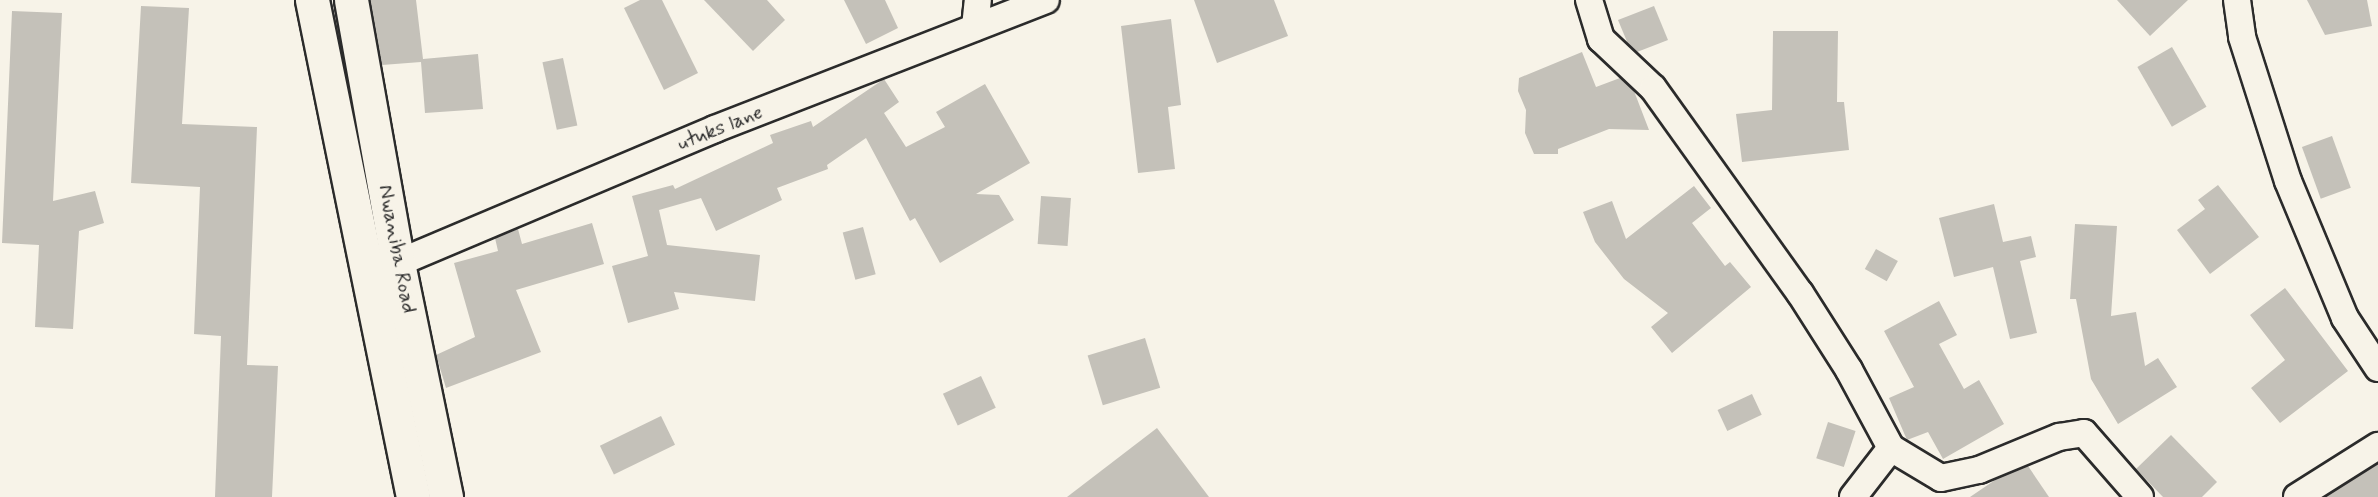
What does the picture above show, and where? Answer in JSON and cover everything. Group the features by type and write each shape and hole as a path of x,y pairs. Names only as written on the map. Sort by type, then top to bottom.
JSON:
{"main road":[{"path":"312,0 414,497"},
{"name":"Nwaniba Road","path":"351,0 398,263 446,497"}],"street":[{"path":"975,27 978,0"},
{"name":"utuks lane","path":"398,263 715,129 1046,0"},
{"path":"1588,0 1601,39 1653,88 1800,292 1849,370 1891,448 1941,478 1979,470 2059,437 2085,433 2140,497"},
{"path":"2237,0 2242,37 2288,182 2345,318 2378,368"},
{"path":"2297,497 2378,446"},
{"path":"1853,497 1891,448"}],"building":[{"path":"370,0 416,0 423,59 478,54 483,109 425,113 421,62 382,65"},
{"path":"640,0 662,0 698,73 664,90 624,8"},
{"path":"704,0 767,0 785,20 753,51"},
{"path":"844,0 885,0 898,28 866,44"},
{"path":"1194,0 1274,0 1288,36 1217,63"},
{"path":"2117,0 2188,0 2150,36"},
{"path":"2307,0 2367,0 2372,26 2325,35"},
{"path":"141,6 189,8 182,124 257,127 247,365 278,366 272,497 215,497 221,336 194,334 200,187 131,183"},
{"path":"1654,6 1668,40 1637,52 1628,44 1618,20"},
{"path":"12,11 62,13 53,201 95,191 104,223 79,231 73,329 35,327 39,245 2,243"},
{"path":"1171,19 1181,105 1168,107 1175,169 1138,173 1121,26"},
{"path":"1773,31 1838,31 1837,102 1844,102 1849,150 1742,162 1736,114 1772,110"},
{"path":"2172,47 2206,107 2172,127 2137,67"},
{"path":"1582,52 1596,87 1620,78 1634,91 1649,130 1609,129 1558,149 1558,154 1534,154 1525,133 1526,110 1518,91 1519,78"},
{"path":"563,58 577,125 557,130 542,62"},
{"path":"884,79 899,102 884,113 906,147 945,127 936,112 985,84 1030,163 976,194 999,195 1014,220 940,263 915,218 910,221 866,138 827,165 828,169 777,188 782,200 716,231 701,198 659,210 667,245 760,255 755,301 674,292 679,309 628,323 612,266 648,256 632,196 673,185 675,189 773,143 770,135 811,121 813,127"},
{"path":"2332,136 2351,188 2321,199 2302,147"},
{"path":"2218,185 2259,237 2210,274 2177,230 2205,209 2198,200"},
{"path":"1694,186 1711,208 1692,223 1725,266 1730,262 1751,287 1672,353 1651,327 1668,313 1624,279 1595,242 1583,212 1612,201 1626,239"},
{"path":"1041,196 1071,198 1068,246 1038,244"},
{"path":"1994,204 2003,242 2031,236 2036,257 2020,261 2037,333 2010,339 1993,267 1954,277 1939,218"},
{"path":"592,223 604,264 516,290 541,352 446,388 436,355 475,337 454,263 498,251 495,238 518,229 522,244"},
{"path":"2075,224 2117,226 2111,316 2136,312 2145,366 2158,358 2177,387 2118,424 2091,379 2076,299 2070,299"},
{"path":"863,227 876,274 855,280 843,232"},
{"path":"1876,249 1898,261 1887,281 1865,269"},
{"path":"2285,288 2348,371 2280,423 2251,388 2285,360 2250,315"},
{"path":"1939,301 1957,335 1939,344 1964,389 1979,380 2004,424 1943,459 1928,432 1907,440 1889,398 1914,387 1884,331"},
{"path":"1145,338 1160,388 1103,405 1088,356"},
{"path":"981,376 996,408 958,425 943,394"},
{"path":"1752,394 1762,415 1727,431 1718,410"},
{"path":"661,416 675,445 614,475 600,446"},
{"path":"1828,422 1856,431 1844,467 1816,458"},
{"path":"1157,428 1209,497 1067,497"},
{"path":"2171,435 2217,482 2202,497 2163,497 2136,469"},
{"path":"2378,464 2378,497 2325,497"},
{"path":"2028,466 2049,497 1970,497 1998,478"}]}
